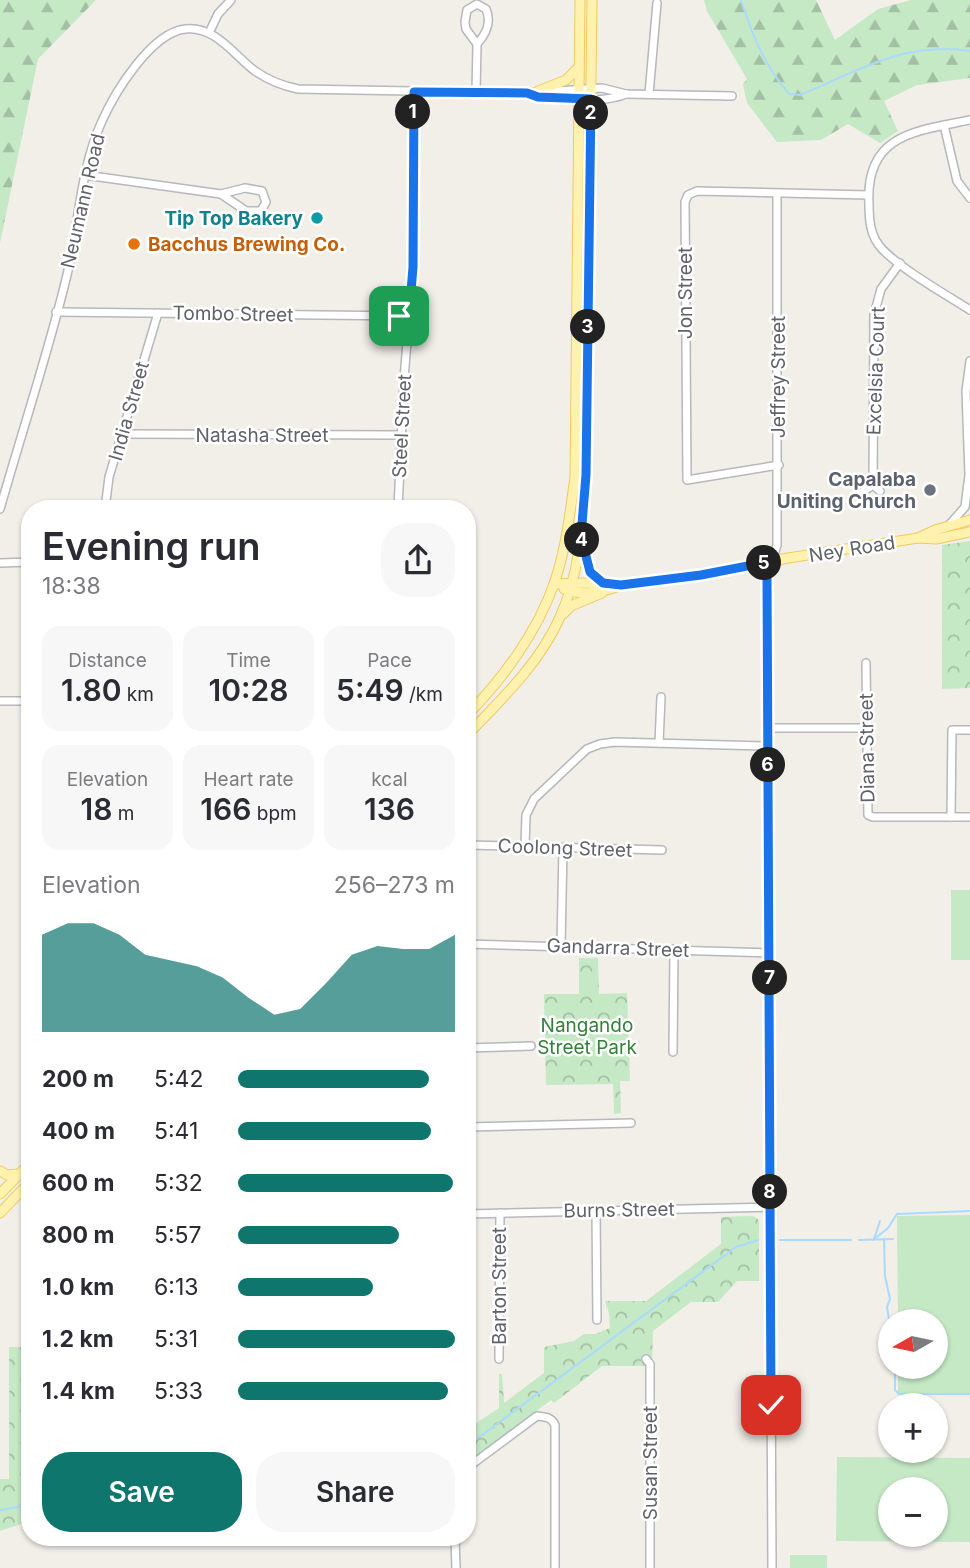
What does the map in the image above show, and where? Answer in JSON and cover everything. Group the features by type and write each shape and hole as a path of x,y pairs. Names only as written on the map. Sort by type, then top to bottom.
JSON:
{"main road":[{"path":"476,706 525,641 554,584 566,537 575,477 580,0"},
{"path":"561,617 571,587 581,536 586,475 592,0"},
{"path":"538,90 566,80 579,67"},
{"name":"Ney Road","path":"918,538 934,530 970,520"},
{"name":"Ney Road","path":"554,584 605,587 701,575 773,561 970,532"},
{"path":"476,725 531,664 571,606 605,587 590,572 581,536"},
{"path":"0,1171 7,1175 19,1174"},
{"path":"0,1194 19,1174"},
{"path":"0,1213 21,1191"}],"street":[{"path":"231,0 218,13 209,33 256,72 286,87 314,91 527,93 538,90 579,94"},
{"path":"649,94 657,3"},
{"path":"476,92 477,44 465,22 467,10 477,5 486,9 489,18 485,34 477,44"},
{"name":"Neumann Road","path":"0,509 67,274 85,175 102,122 119,89 159,42 176,31 194,28 209,33"},
{"path":"527,93 538,97 615,90 626,94 732,96"},
{"name":"Steel Street","path":"398,500 413,267 414,92"},
{"path":"970,120 901,136 880,152 870,176 868,195 870,227 883,250 970,310"},
{"path":"944,125 957,181 970,198"},
{"path":"85,175 221,194 254,188 262,191 266,202 261,211 252,212 237,207 221,194"},
{"name":"Jon Street","path":"779,465 687,480 685,202 688,195 697,191 868,195"},
{"name":"Jeffrey Street","path":"772,1568 767,577 777,545 777,193"},
{"name":"Excelsia Court","path":"873,485 874,315 881,289 900,263"},
{"name":"Tombo Street","path":"56,312 409,316"},
{"name":"India Street","path":"106,500 109,477 158,313"},
{"path":"949,526 965,507 970,476 966,391 970,361"},
{"name":"Natasha Street","path":"123,434 401,435"},
{"path":"861,492 873,485 880,491"},
{"path":"967,491 970,501"},
{"path":"0,563 21,562"},
{"name":"Diana Street","path":"866,663 868,815 970,817"},
{"path":"659,743 661,697"},
{"path":"0,701 21,701"},
{"path":"768,728 866,728"},
{"path":"951,817 951,730 970,730"},
{"path":"525,847 528,807 587,748 600,744 659,743 768,746"},
{"name":"Coolong Street","path":"476,845 662,850"},
{"path":"561,946 563,848"},
{"name":"Gandarra Street","path":"476,944 770,953"},
{"path":"673,1052 674,949"},
{"path":"476,1048 531,1046"},
{"path":"476,1127 631,1123"},
{"path":"0,1194 8,1204"},
{"name":"Burns Street","path":"476,1214 770,1207"},
{"path":"596,1210 597,1320"},
{"name":"Barton Street","path":"499,1359 500,1213"},
{"name":"Susan Street","path":"646,1359 650,1364 650,1568"},
{"path":"476,1461 537,1416 548,1417 555,1425 555,1568"},
{"path":"455,1546 456,1568"}],"green space":[{"path":"0,0 96,0 38,59 0,243"},
{"path":"704,0 816,0 835,40 878,9 911,0 970,0 970,78 917,85 884,101 898,131 880,143 848,124 821,140 777,142 747,103 743,84 747,79 707,11"},
{"path":"970,541 970,688 942,689 942,545"},
{"path":"951,890 970,890 970,960 951,960"},
{"name":"Nangando Street Park","path":"579,958 598,958 599,994 627,993 630,1081 620,1081 621,1113 614,1114 613,1084 546,1085 544,994 579,994"},
{"path":"970,1215 970,1393 898,1393 898,1379 948,1379 948,1309 898,1309 897,1216"},
{"path":"753,1216 758,1219 759,1281 737,1281 718,1302 691,1302 653,1331 652,1366 602,1366 554,1403 551,1400 476,1456 476,1423 499,1408 499,1374 502,1374 504,1403 544,1373 544,1347 574,1341 584,1334 596,1334 610,1328 605,1301 646,1301 721,1244 721,1217"},
{"path":"9,1347 21,1347 21,1524 0,1531 0,1479 9,1479"},
{"path":"837,1457 878,1457 878,1463 948,1463 948,1458 970,1458 970,1542 948,1542 948,1477 878,1477 878,1541 836,1541"},
{"path":"790,1555 827,1555 827,1568 790,1568"}],"waterway":[{"path":"741,0 760,50 789,94 800,95 882,60 903,54 946,49 970,51"},
{"path":"873,1240 888,1228 897,1214 970,1211"},
{"path":"874,1239 880,1221"},
{"path":"884,1239 885,1276 890,1299 887,1309"},
{"path":"859,1240 893,1239"},
{"path":"476,1439 736,1247 758,1240"},
{"path":"780,1240 851,1240"},
{"path":"895,1379 895,1390 899,1394 970,1394"},
{"path":"0,1510 21,1506"}],"place":[{"name":"Tip Top Bakery","path":"317,218"},
{"name":"Bacchus Brewing Co.","path":"134,244"},
{"name":"Capalaba Uniting Church","path":"930,490"}],"route":[{"path":"399,316 409,316 413,267 414,92 527,93 538,97 591,99 586,475 581,536 590,572 603,583 621,585 701,575 773,561 767,577 771,1405"}]}
